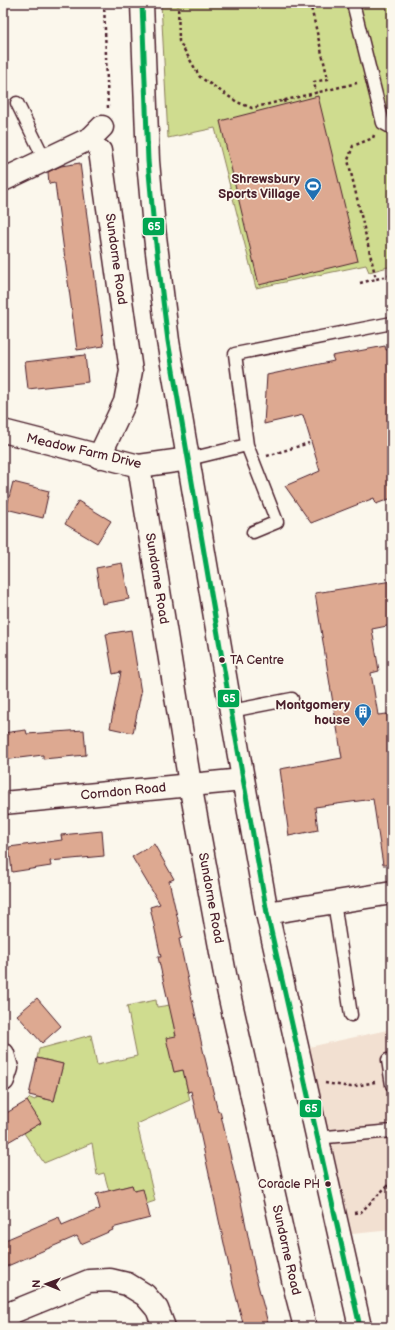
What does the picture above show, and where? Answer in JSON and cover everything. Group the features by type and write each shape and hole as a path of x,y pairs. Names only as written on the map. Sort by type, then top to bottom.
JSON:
{"street":[{"path":"142,3 148,161 154,228 166,326 231,711 267,913 316,1138 360,1327"},
{"path":"3,180 91,138 102,127"},
{"name":"Sundorne Road","path":"99,457 125,402 131,371 100,151"},
{"name":"Meadow Farm Drive","path":"3,431 99,457 139,466 189,459"},
{"name":"Sundorne Road","path":"139,466 190,784 234,1019 305,1327"},
{"name":"Corndon Road","path":"3,803 243,780"},
{"path":"267,913 392,893"},
{"path":"3,1054 7,1068 3,1080"},
{"path":"3,1316 89,1281 110,1280 127,1284 145,1295 157,1309 164,1327"}],"lane":[{"path":"353,3 373,80 388,126"},
{"path":"17,103 45,160"},
{"path":"253,532 277,522 246,445 235,354 392,323"},
{"path":"189,459 246,445"},
{"path":"231,711 292,699"},
{"path":"334,902 351,1015"},
{"path":"388,1060 392,1082"},
{"path":"316,1138 392,1131"}],"path":[{"path":"102,127 107,116 109,104 104,3"},
{"path":"178,3 179,41 200,78 237,102 252,108 373,80"},
{"path":"310,3 328,79 314,82 316,93"},
{"path":"284,100 285,104"},
{"path":"376,279 348,160 353,146 373,138 388,126"},
{"path":"360,283 392,275"},
{"path":"263,458 309,443"},
{"path":"305,1085 328,1082 351,1087 392,1082"},
{"path":"334,1217 361,1212 392,1181"}],"shaded area":[{"path":"392,1029 392,1230 352,1234 309,1047"}],"green space":[{"name":"Shrewsbury Sports Village","path":"161,3 392,3 392,266 369,272 366,265 256,288 215,128 168,138"},
{"path":"156,1000 157,1007 170,1005 177,1044 172,1064 174,1072 183,1070 190,1100 137,1124 155,1201 146,1204 134,1191 132,1185 109,1191 104,1173 97,1175 92,1143 44,1163 24,1133 40,1123 27,1101 30,1098 35,1100 37,1097 54,1101 63,1064 37,1058 39,1049 91,1035 97,1065 137,1056 127,1006"}],"building":[{"path":"318,96 358,261 259,285 220,121"},
{"path":"80,163 104,346 77,350 55,183 49,184 48,172 61,166"},
{"path":"385,346 386,350 392,349 392,498 376,504 374,498 311,523 285,486 320,471 303,415 264,424 267,375 334,361 332,356"},
{"path":"85,355 88,382 28,389 25,362"},
{"path":"13,482 49,491 43,518 6,509"},
{"path":"78,501 111,521 97,543 65,524"},
{"path":"122,563 129,599 102,604 96,568"},
{"name":"Montgomery house","path":"392,581 392,625 372,629 379,671 371,673 378,715 387,714 392,744 392,865 383,865 373,799 315,807 318,830 289,836 280,769 342,758 315,593"},
{"path":"131,630 141,693 133,733 110,728 121,672 113,674 106,634"},
{"path":"26,730 27,734 84,730 86,755 43,759 43,755 3,760 3,733"},
{"path":"102,831 104,856 50,861 51,866 12,872 9,847 62,840 61,835"},
{"path":"154,844 174,879 169,881 182,938 179,939 203,1050 218,1112 220,1111 240,1197 254,1270 269,1327 244,1327 233,1285 191,1091 188,1092 183,1070 174,1072 166,1038 176,1036 158,957 161,957 150,907 160,904 132,857"},
{"path":"37,998 61,1026 42,1043 17,1015"},
{"path":"37,1058 63,1064 54,1101 29,1095"},
{"path":"27,1101 41,1123 8,1142 3,1134 3,1115"},
{"path":"132,1185 134,1191 143,1189 150,1218 112,1228 113,1230 81,1244 77,1236 3,1268 3,1241 59,1217 62,1225 100,1209 96,1194"}],"transit line":[{"name":"65","path":"142,3 148,161 154,228 168,341 267,913 360,1327"}],"place":[{"name":"Shrewsbury Sports Village","path":"313,201"},
{"name":"TA Centre","path":"222,660"},
{"name":"Montgomery house","path":"363,727"},
{"name":"Coracle PH","path":"328,1184"}]}
